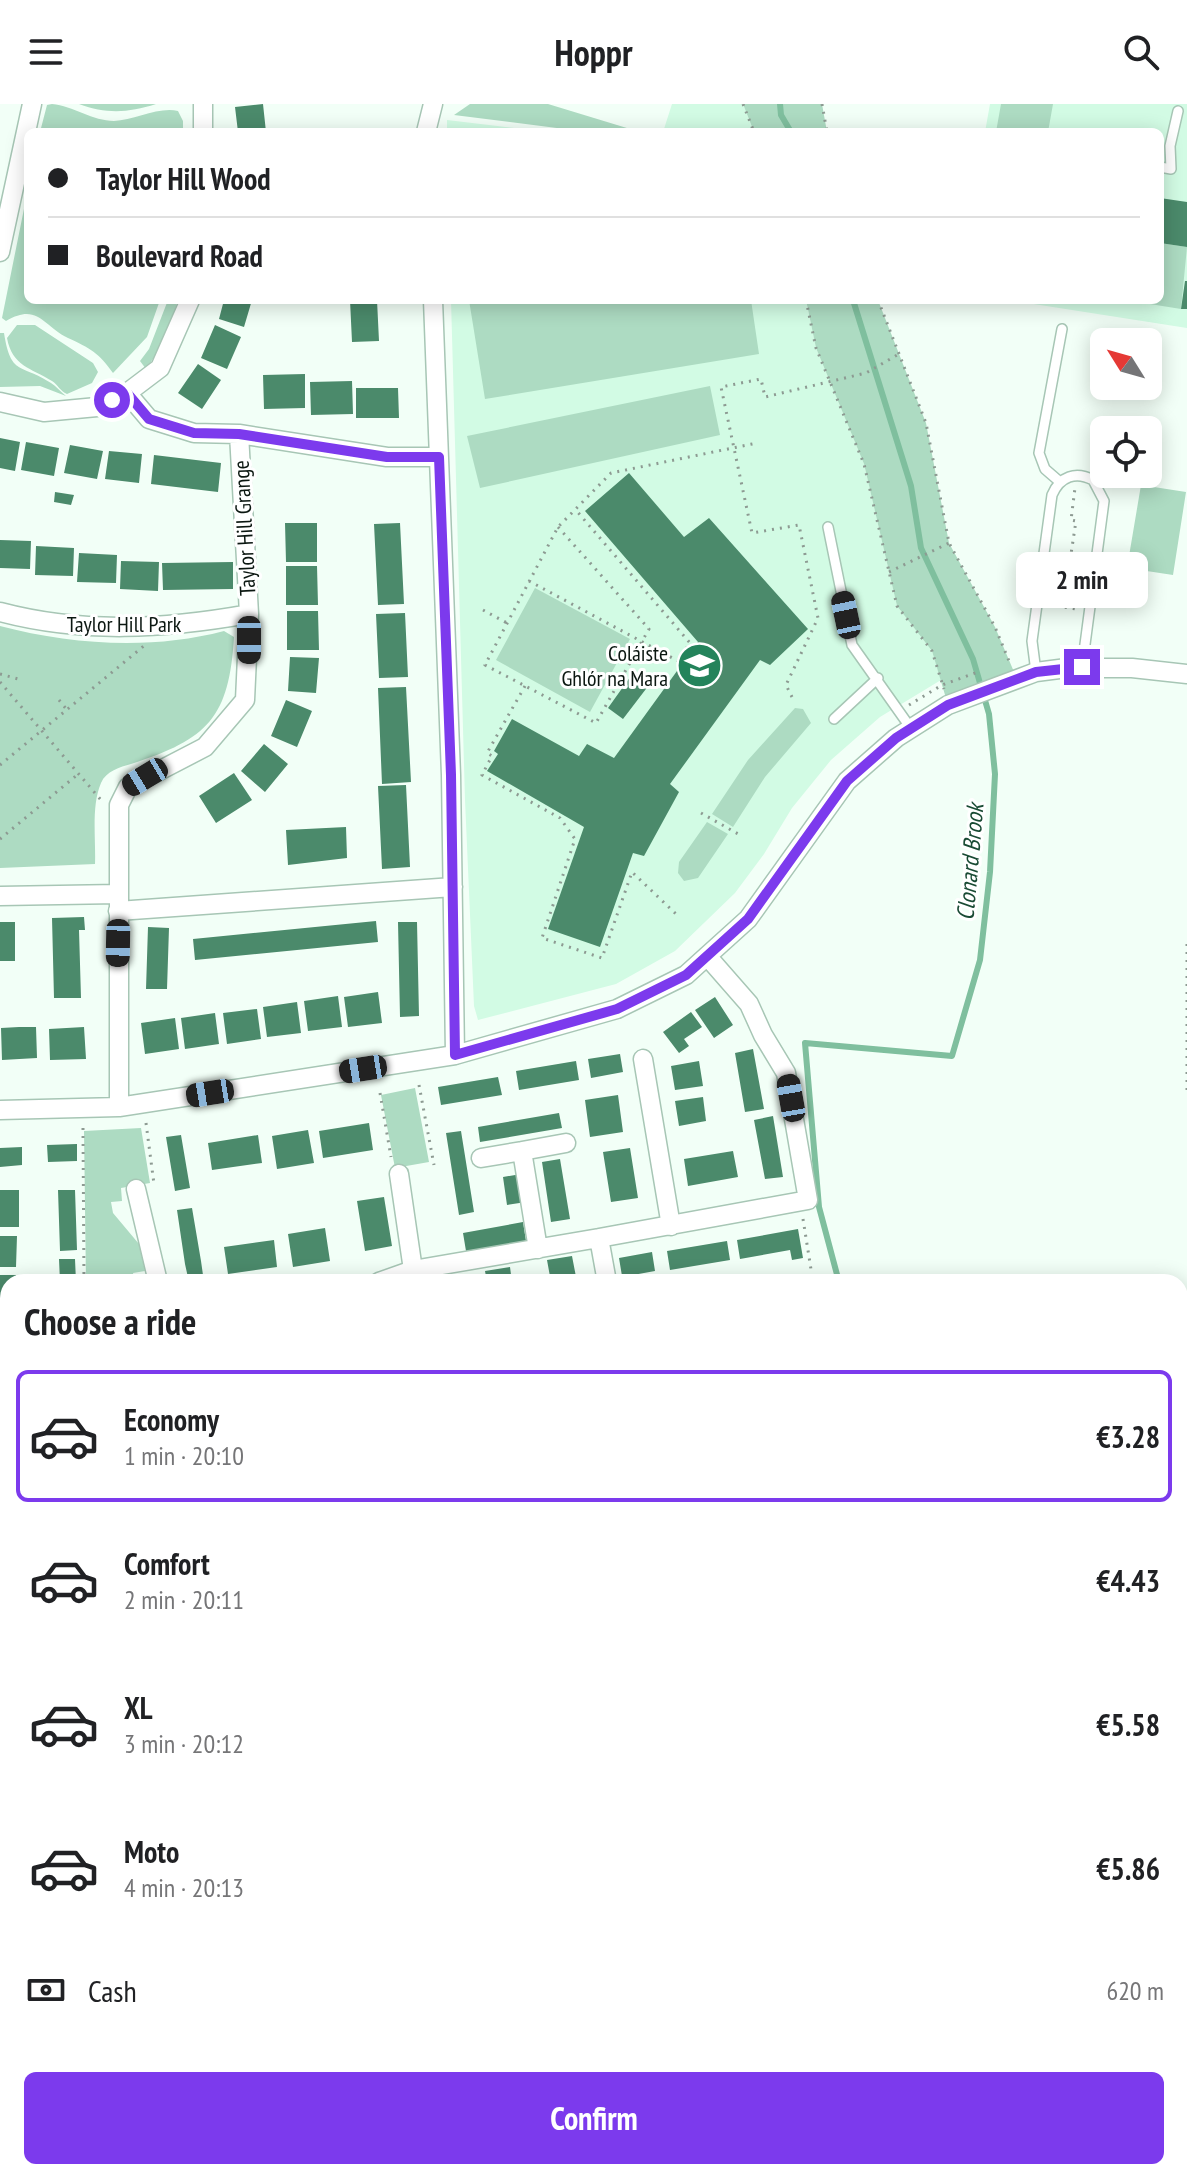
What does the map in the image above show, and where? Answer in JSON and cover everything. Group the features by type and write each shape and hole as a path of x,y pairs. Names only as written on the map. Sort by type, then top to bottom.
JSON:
{"street":[{"path":"27,128 32,104"},
{"path":"203,104 203,128"},
{"path":"427,128 433,104"},
{"path":"0,252 24,141"},
{"path":"0,402 44,412 97,407 127,393 160,368 188,304"},
{"path":"433,304 453,887 455,1055"},
{"path":"127,393 149,419 194,433 239,434 387,457 439,457"},
{"name":"Taylor Hill Grange","path":"119,805 128,787 205,747 245,700 249,614 239,434"},
{"name":"Taylor Hill Park","path":"0,612 31,620 87,627 151,629 249,614"},
{"path":"0,1110 119,1107 455,1055 617,1009 686,975 748,919 847,781 910,727 955,702 1036,672 1082,667 1187,674"},
{"path":"119,805 119,1107"},
{"path":"0,896 118,902 453,887"},
{"path":"402,1274 808,1200 786,1073 749,1004 707,956"},
{"path":"643,1059 671,1226"},
{"path":"481,1158 566,1143"},
{"path":"522,1151 538,1249"},
{"path":"395,1167 413,1270"},
{"path":"136,1189 150,1213 157,1274"},
{"path":"599,1238 606,1274"}],"lane":[{"path":"1164,168 1171,169 1170,146 1178,111"},
{"path":"1060,482 1045,469 1039,453 1062,329"},
{"path":"1036,672 1032,641 1052,495 1060,482 1076,475 1093,480 1104,501 1082,667"},
{"path":"828,527 852,645 910,727"},
{"path":"834,719 878,678"}],"path":[{"path":"743,104 752,128"},
{"path":"822,104 826,128"},
{"path":"807,304 816,348 864,464 897,606 932,651 955,702"},
{"path":"880,304 926,423 949,543 995,627 1017,679"},
{"path":"792,697 786,685 818,618 799,525 752,533 721,387 761,379 765,397 831,384 866,373 899,354"},
{"path":"558,527 649,629 596,723 485,665 558,527 611,473 757,443"},
{"path":"1063,607 1076,521 1071,520 1076,475"},
{"path":"529,581 678,661 690,643 575,509"},
{"path":"889,572 949,543"},
{"path":"1037,603 1090,610"},
{"path":"483,610 507,623"},
{"path":"0,765 151,640 151,629"},
{"path":"956,680 990,668"},
{"path":"0,674 18,679"},
{"path":"0,682 97,799 119,805"},
{"path":"525,686 487,753 492,756 482,775 560,818 575,839 542,938 602,958 632,872 676,914"},
{"path":"59,700 67,710"},
{"path":"0,839 77,775"},
{"path":"701,813 740,835"},
{"path":"1187,944 1187,1093"},
{"path":"419,1085 434,1165"},
{"path":"380,1093 395,1167"},
{"path":"146,1123 150,1213"},
{"path":"83,1128 84,1274"},
{"path":"803,1219 812,1274"}],"shaded area":[{"path":"79,104 156,104 117,111"},
{"path":"470,104 548,104 627,128 556,128 454,115"},
{"path":"672,104 743,104 752,128 664,128"},
{"path":"743,104 822,104 826,128 752,128"},
{"path":"990,104 1187,104 1187,328 1033,304 1164,304 1164,128 986,128"},
{"path":"1001,104 1053,104 1049,128 997,128"},
{"path":"47,105 114,121 163,110 178,111 183,128 41,128"},
{"path":"447,120 514,128 447,128"},
{"path":"24,209 24,304 159,304 147,337 113,373 94,352 59,333 40,318 26,314 6,321 2,318"},
{"path":"1164,244 1187,247 1181,309 1150,304 1164,304"},
{"path":"166,304 177,304 165,341 146,369 140,361 149,349"},
{"name":"Coláiste Ghlór na Mara","path":"451,304 807,304 816,348 864,464 897,606 932,651 941,680 880,717 831,760 792,808 735,893 675,951 616,984 478,1020 474,1006"},
{"path":"470,304 752,304 759,354 485,399"},
{"path":"807,304 880,304 926,423 949,543 995,627 1017,679 948,705 932,651 897,606 864,464 816,348"},
{"path":"17,325 35,325 93,363 98,372 92,383 67,394 24,365 13,355 7,338"},
{"path":"0,333 4,333 14,363 51,383 66,396 40,386 0,387"},
{"path":"710,386 720,435 480,488 467,436"},
{"path":"1140,488 1186,492 1173,575 1127,568"},
{"path":"535,588 630,639 590,712 496,660"},
{"path":"0,626 55,637 112,643 169,641 224,631 234,637 227,687 210,721 179,745 118,768 103,779 95,812 95,864 0,868"},
{"path":"795,708 803,709 811,723 765,777 733,827 712,814 748,760"},
{"path":"707,822 728,834 698,878 684,881 678,873 679,862"},
{"path":"415,1088 429,1162 395,1168 381,1095"},
{"path":"141,1128 150,1183 121,1188 122,1201 111,1202 113,1213 139,1244 145,1271 86,1274 84,1131"}],"building":[{"path":"263,104 266,128 238,128 235,107"},
{"path":"1164,199 1187,202 1187,247 1164,244"},
{"path":"1185,281 1187,309 1181,309"},
{"path":"223,304 251,304 244,327 219,319"},
{"path":"350,304 377,304 379,341 352,342"},
{"path":"215,325 241,337 227,369 201,358"},
{"path":"198,364 221,380 202,409 178,393"},
{"path":"305,374 305,408 264,409 263,375"},
{"path":"352,381 353,414 311,415 310,382"},
{"path":"356,388 398,388 399,418 356,418"},
{"path":"0,438 20,442 15,471 0,468"},
{"path":"26,442 59,448 54,476 21,470"},
{"path":"70,445 103,451 97,479 64,473"},
{"path":"109,451 142,454 139,483 105,479"},
{"path":"154,455 221,463 218,492 151,484"},
{"path":"629,473 684,537 709,518 808,629 770,665 760,660 670,784 679,792 644,856 633,853 600,947 548,929 584,827 487,771 498,754 494,751 512,719 579,756 587,744 614,758 698,642 585,511"},
{"path":"55,492 74,495 71,505 54,502"},
{"path":"285,523 317,523 317,562 286,562"},
{"path":"400,523 404,604 378,605 374,524"},
{"path":"0,540 31,541 30,569 0,568"},
{"path":"36,546 74,548 73,576 35,575"},
{"path":"79,553 117,555 116,583 77,582"},
{"path":"121,561 159,562 158,591 120,589"},
{"path":"233,562 233,589 163,590 162,563"},
{"path":"286,566 317,566 318,605 286,605"},
{"path":"287,611 318,611 319,650 287,650"},
{"path":"405,613 408,677 379,678 376,614"},
{"path":"290,657 319,658 316,693 288,691"},
{"path":"633,673 649,685 623,719 608,708"},
{"path":"406,687 411,782 382,784 378,688"},
{"path":"286,700 312,711 297,747 271,736"},
{"path":"264,744 288,764 265,792 241,771"},
{"path":"234,773 252,800 216,823 199,796"},
{"path":"406,785 410,867 382,869 378,786"},
{"path":"346,827 347,858 288,865 286,830"},
{"path":"84,917 85,930 79,930 81,998 54,998 52,918"},
{"path":"376,921 378,942 195,960 193,939"},
{"path":"0,922 15,922 15,961 0,961"},
{"path":"398,922 417,922 419,1016 400,1017"},
{"path":"148,927 169,928 167,989 146,989"},
{"path":"378,992 382,1023 348,1027 344,997"},
{"path":"338,996 342,1027 308,1031 304,1001"},
{"path":"715,997 733,1025 714,1038 695,1010"},
{"path":"297,1002 301,1033 267,1037 263,1007"},
{"path":"257,1009 261,1039 227,1044 223,1013"},
{"path":"691,1012 702,1027 684,1039 689,1046 679,1053 663,1032"},
{"path":"215,1013 219,1044 185,1049 181,1018"},
{"path":"175,1018 179,1049 145,1054 141,1023"},
{"path":"36,1027 37,1058 2,1060 1,1028"},
{"path":"84,1027 86,1059 50,1060 49,1029"},
{"path":"753,1049 764,1109 745,1112 735,1053"},
{"path":"620,1054 623,1072 591,1078 588,1059"},
{"path":"576,1061 579,1080 519,1090 516,1071"},
{"path":"699,1061 703,1086 675,1090 671,1066"},
{"path":"498,1077 502,1095 441,1105 438,1087"},
{"path":"618,1095 623,1132 590,1137 585,1100"},
{"path":"703,1097 706,1121 679,1126 675,1101"},
{"path":"559,1113 562,1128 480,1142 478,1127"},
{"path":"773,1116 783,1177 765,1179 754,1120"},
{"path":"369,1123 373,1150 323,1158 319,1131"},
{"path":"308,1130 314,1163 277,1169 272,1136"},
{"path":"461,1131 474,1212 459,1215 446,1133"},
{"path":"181,1135 190,1188 175,1191 166,1137"},
{"path":"258,1135 262,1163 212,1170 208,1143"},
{"path":"77,1144 77,1161 48,1162 47,1145"},
{"path":"22,1147 22,1165 0,1167 0,1148"},
{"path":"630,1148 638,1198 611,1202 603,1152"},
{"path":"733,1151 738,1177 688,1186 684,1159"},
{"path":"560,1159 570,1219 551,1222 542,1162"},
{"path":"521,1174 526,1202 507,1205 503,1177"},
{"path":"0,1190 19,1190 19,1227 0,1227"},
{"path":"58,1190 75,1190 77,1250 60,1251"},
{"path":"384,1197 392,1246 365,1251 357,1201"},
{"path":"192,1208 203,1274 187,1274 177,1210"},
{"path":"523,1222 526,1241 466,1251 463,1233"},
{"path":"325,1228 330,1261 293,1267 288,1234"},
{"path":"798,1229 803,1258 792,1260 790,1250 740,1259 737,1240"},
{"path":"0,1236 17,1236 16,1267 0,1267"},
{"path":"274,1240 277,1267 228,1274 224,1247"},
{"path":"727,1241 730,1260 670,1270 667,1251"},
{"path":"652,1252 655,1271 622,1274 619,1258"},
{"path":"572,1256 575,1274 550,1274 547,1260"},
{"path":"59,1259 75,1259 76,1274 60,1274"},
{"path":"510,1267 511,1274 486,1274 485,1271"}],"waterway":[{"name":"Clonard Brook","path":"780,104 781,115 789,128"},
{"name":"Clonard Brook","path":"837,1274 819,1207 805,1043 952,1056 980,960 990,872 995,774 989,714 973,659 921,548 911,486 854,304"}],"place":[{"name":"Coláiste Ghlór na Mara","path":"699,666"}],"route":[{"path":"112,400 127,393 149,419 194,433 239,434 387,457 439,457 451,775 455,1055 617,1009 686,975 748,919 847,781 910,727 948,705 1036,672 1082,667"}]}
